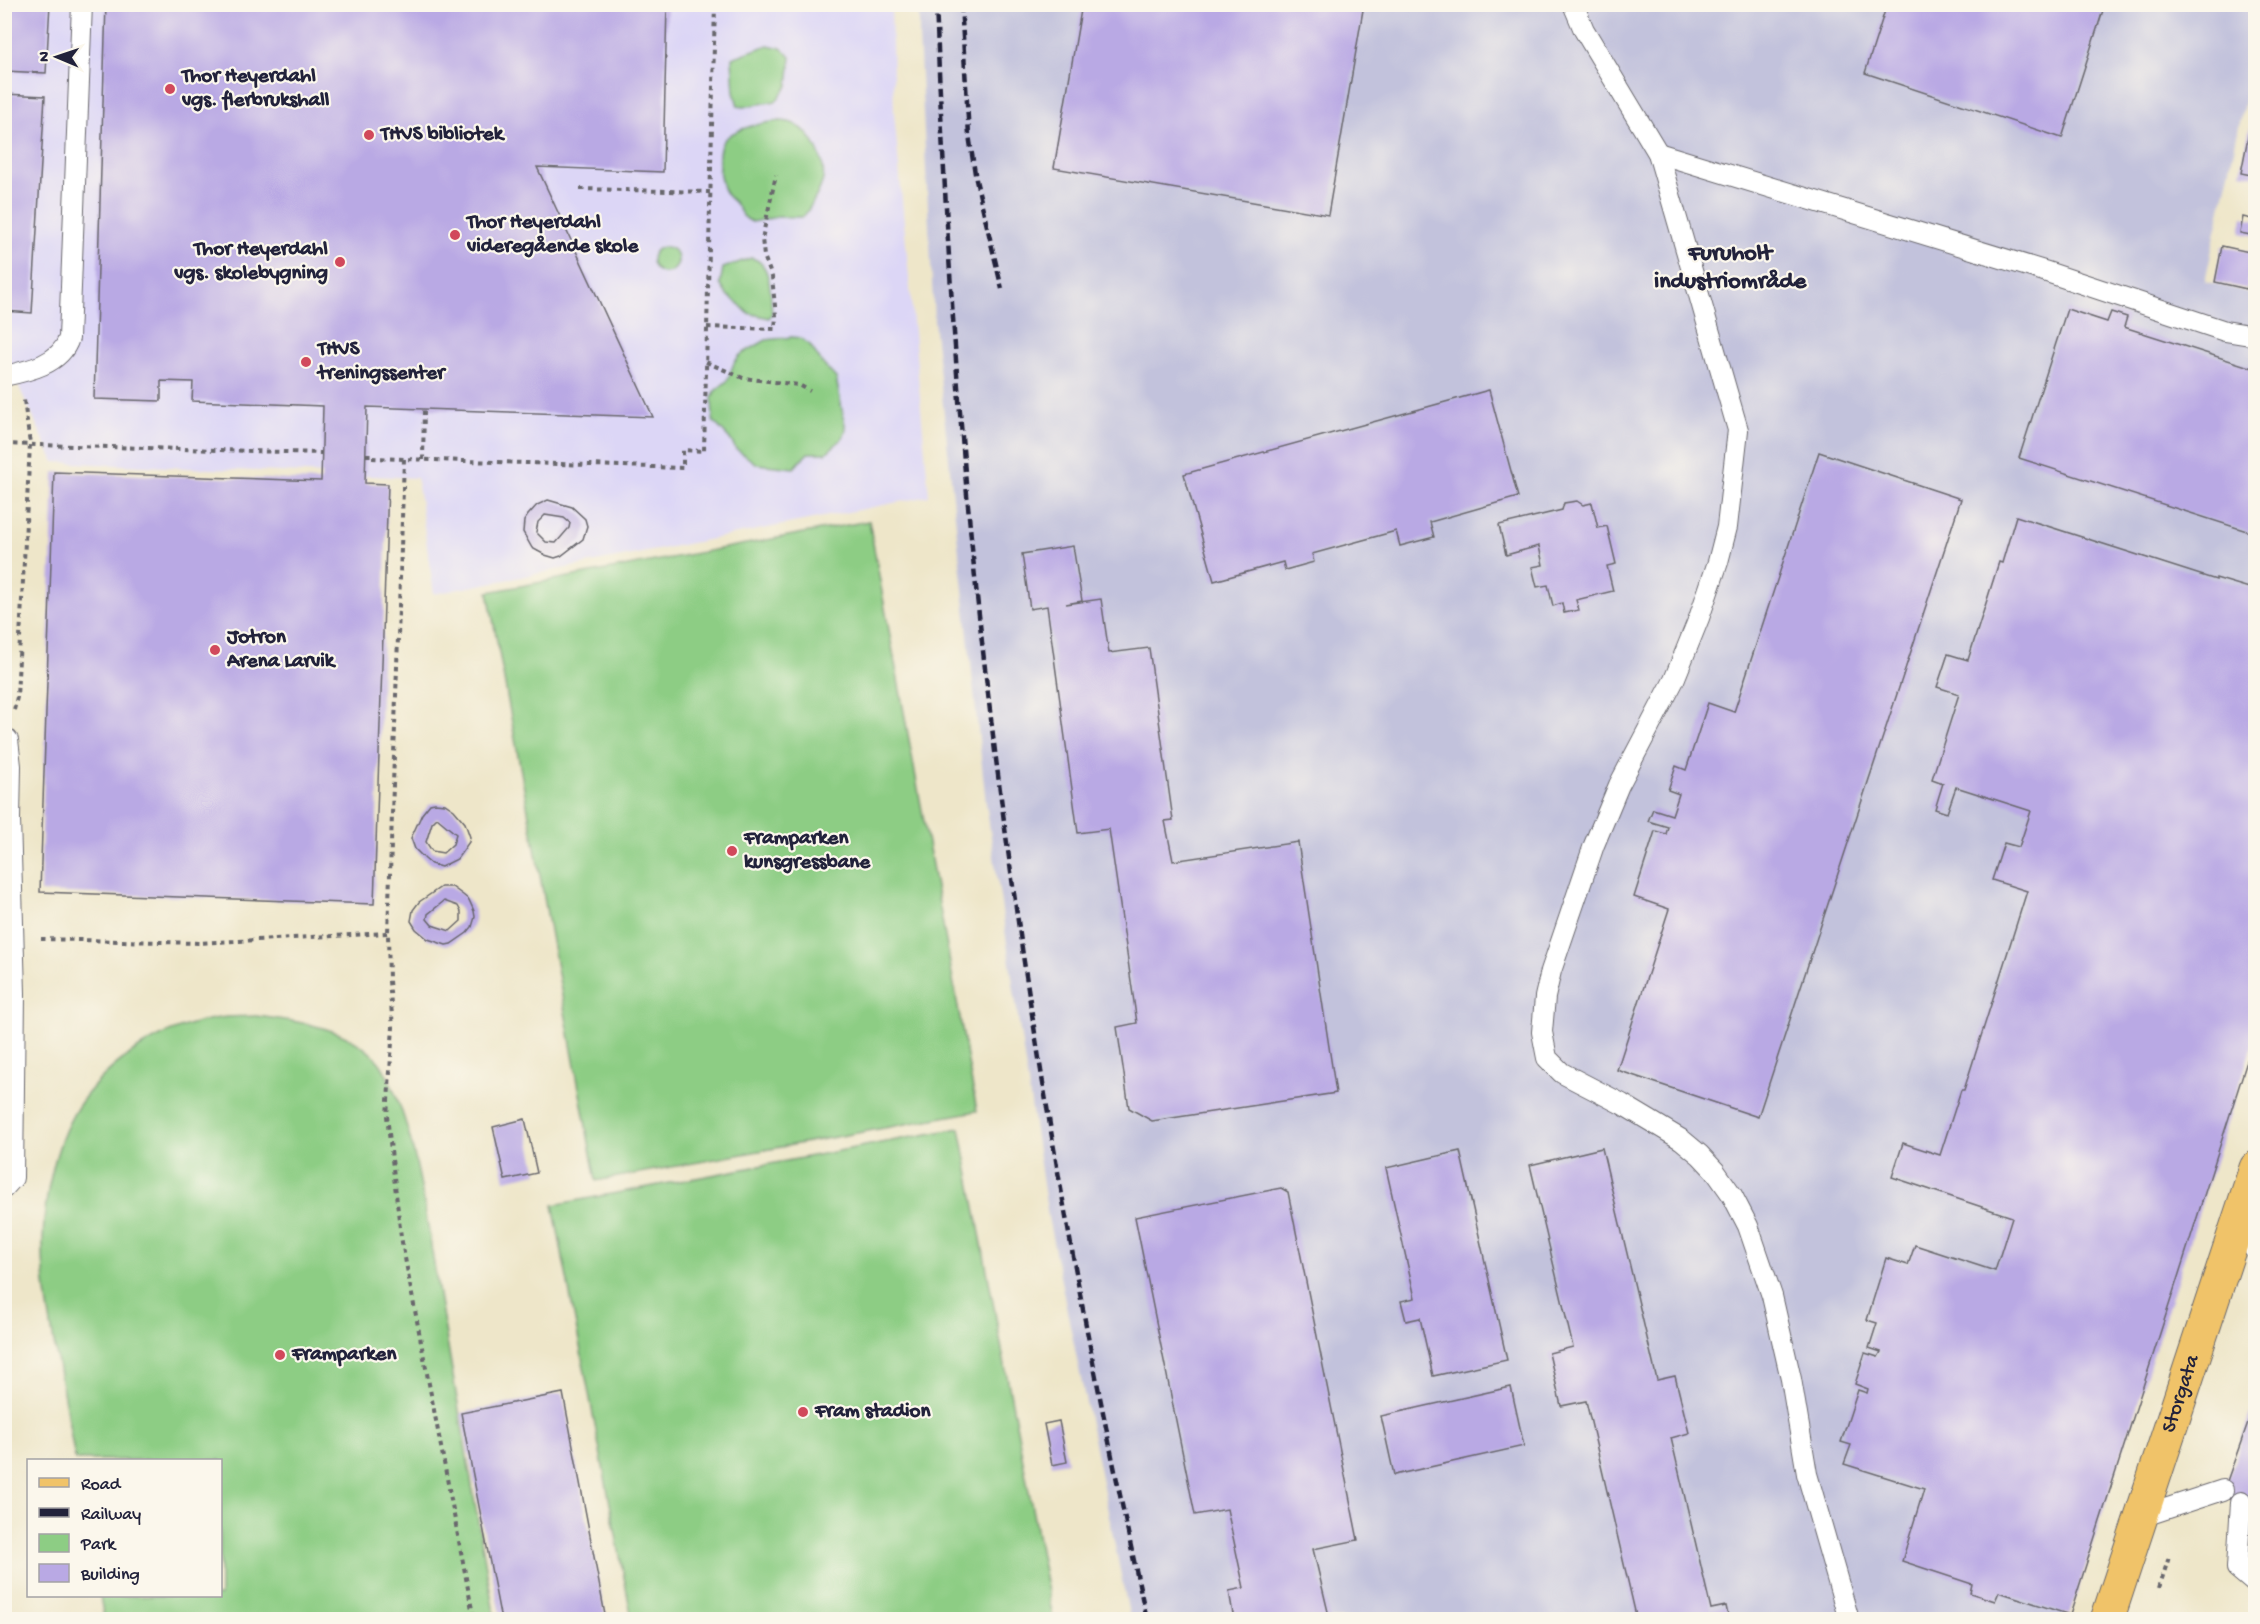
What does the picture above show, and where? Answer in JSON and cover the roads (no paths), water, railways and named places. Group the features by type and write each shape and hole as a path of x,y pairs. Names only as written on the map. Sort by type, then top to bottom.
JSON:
{"main road":[{"name":"Storgata","path":"2107,1620 2256,1168"}],"lane":[{"path":"12,374 41,366 59,356 69,338 82,4"},
{"path":"1573,4 1584,30 1658,153 1738,430 1727,527 1699,618 1674,680 1619,785 1594,845 1551,971 1545,997 1542,1032 1547,1058 1562,1073 1622,1104 1682,1140 1715,1171 1742,1215 1765,1271 1772,1296 1791,1379 1807,1474 1849,1620"},
{"path":"1658,153 2032,268 2225,331 2256,336"},
{"path":"4,1188 13,1178 15,993 10,819 11,766 6,738"},
{"path":"2239,1221 2256,1251"},
{"path":"2141,1517 2223,1490"},
{"path":"2241,1502 2237,1568 2256,1584"}],"railway":[{"path":"936,4 948,244 959,403 982,642 1013,888 1031,1011 1073,1255 1147,1620"},
{"path":"961,4 969,135 976,180 1002,289"}],"place":[{"name":"Thor Heyerdahl vgs. flerbrukshall","path":"170,89"},
{"name":"THVS bibliotek","path":"369,135"},
{"name":"Thor Heyerdahl videregående skole","path":"455,235"},
{"name":"Thor Heyerdahl vgs. skolebygning","path":"340,262"},
{"name":"THVS treningssenter","path":"306,362"},
{"name":"Jotron Arena Larvik","path":"215,650"},
{"name":"Framparken kunsgressbane","path":"732,851"},
{"name":"Framparken","path":"280,1355"},
{"name":"Fram stadion","path":"803,1412"}],"district":[{"name":"Furuholt industriområde","path":"1730,268"}]}
